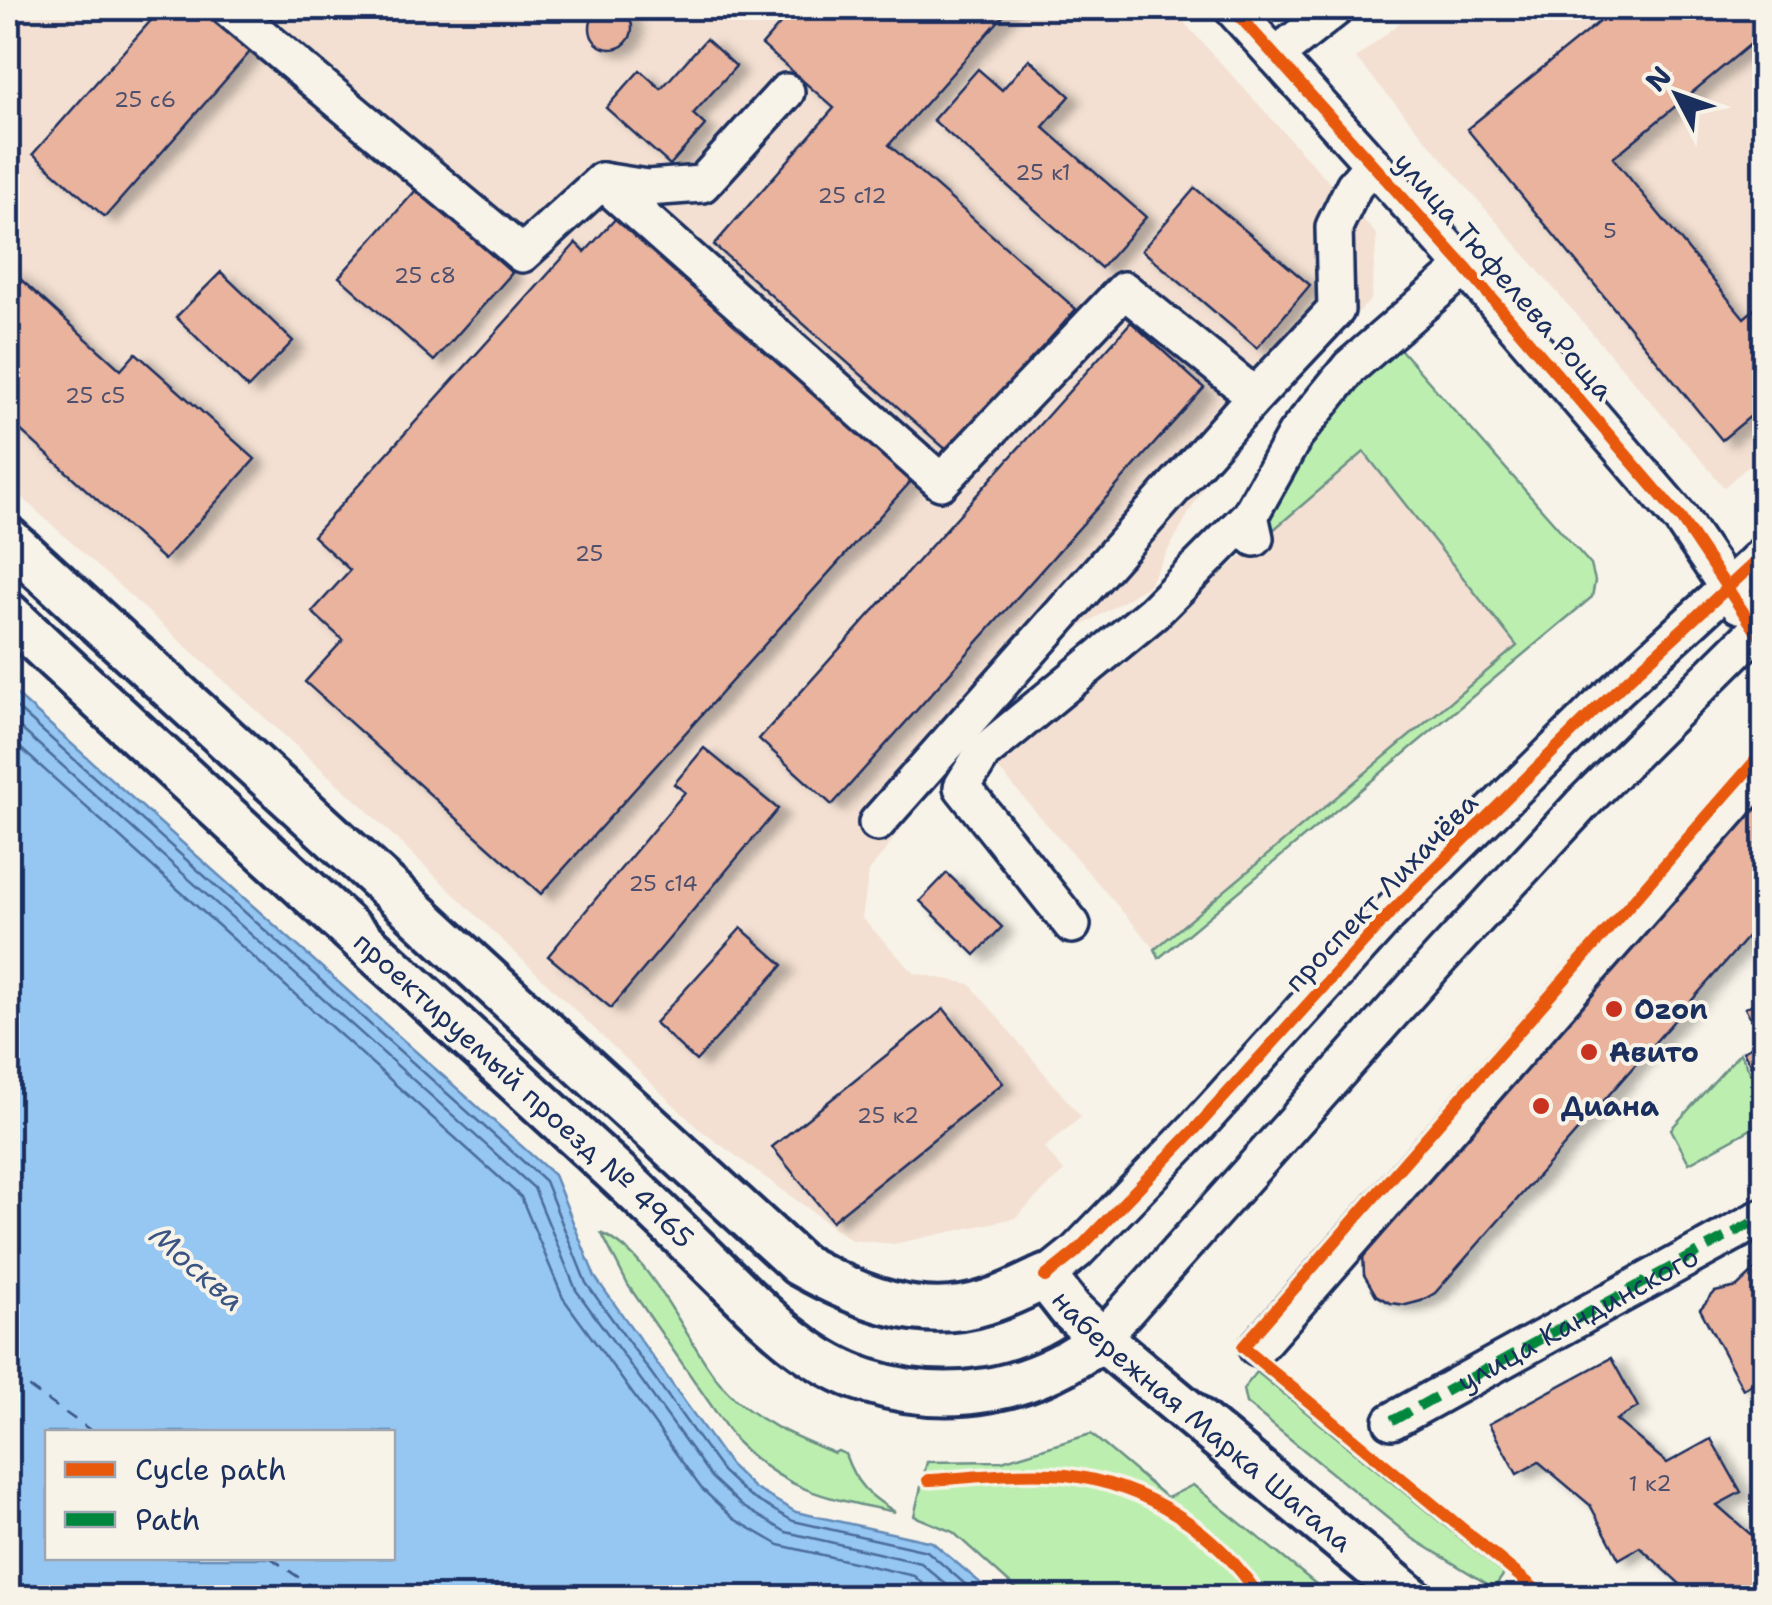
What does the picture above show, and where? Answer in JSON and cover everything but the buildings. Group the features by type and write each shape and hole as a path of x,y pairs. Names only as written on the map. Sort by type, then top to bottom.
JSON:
{"main road":[{"name":"проектируемый проезд № 4965","path":"8,539 799,1264 844,1289 899,1308 983,1304 1045,1277"},
{"name":"проектируемый проезд № 4965","path":"8,614 801,1346 866,1381 916,1391 964,1394 1010,1387 1049,1372 1102,1339"},
{"name":"набережная Марка Шагала","path":"1045,1277 1070,1309 1102,1339 1411,1598"}],"street":[{"path":"228,8 522,254 602,181"},
{"name":"улица Тюфелева Роща","path":"1232,8 1465,267 1682,518 1762,632"},
{"path":"1275,56 1336,8"},
{"path":"602,181 647,188 702,184 786,92"},
{"path":"877,823 1255,396 1336,310 1334,227 1354,186 1373,164"},
{"path":"602,181 942,482 1124,290 1255,396"},
{"path":"1072,925 962,787 983,753 1253,529 1295,435 1350,367 1465,267"},
{"name":"проспект Лихачёва","path":"1045,1277 1076,1252 1184,1141 1390,912 1595,710 1764,554"},
{"path":"1102,1339 1581,805 1762,632"},
{"path":"1257,1348 1764,770"},
{"name":"улица Кандинского","path":"1392,1421 1764,1216"}],"shaded area":[{"path":"8,8 1171,8 1377,235 1371,300 1304,364 1222,454 1148,586 1072,632 952,760 869,872 862,918 914,973 970,984 1081,1117 1044,1148 1064,1171 1015,1218 894,1244 851,1240 699,1129 360,804 8,485"},
{"path":"1418,8 1764,8 1764,453 1724,487 1356,58"},
{"path":"1364,452 1517,646 1155,949 996,766"}],"green space":[{"path":"1393,341 1591,565 1595,581 1592,597 1159,958 1155,949 1517,646 1364,452 1272,531 1263,520 1298,453"},
{"path":"1740,1053 1764,1098 1764,1122 1689,1163 1671,1129"},
{"path":"602,1234 638,1261 713,1374 738,1402 791,1434 845,1454 864,1488 895,1512 828,1497 790,1482 735,1440 628,1285"},
{"path":"1257,1372 1504,1574 1494,1588 1412,1538 1246,1403 1243,1389"},
{"path":"1091,1434 1167,1498 1193,1485 1332,1597 1025,1597 953,1532 914,1516 927,1462 1002,1461"}],"water":[{"name":"Москва","path":"8,687 554,1175 595,1277 730,1465 754,1488 796,1512 932,1542 997,1597 8,1597"}],"ferry route":[{"path":"8,1383 27,1386 90,1430"},
{"path":"274,1560 328,1598"}],"marked path":[{"path":"1392,1421 1764,1216"}],"cycle path":[{"path":"1232,8 1465,267 1681,519 1764,643"},
{"path":"1045,1277 1076,1252 1196,1128 1390,913 1595,710 1764,554"},
{"path":"1546,1598 1243,1347 1764,751"},
{"path":"928,1480 1050,1474 1096,1480 1124,1489 1151,1500 1200,1531 1242,1573 1260,1598"}],"place":[{"name":"Ozon","path":"1614,1009"},
{"name":"Авито","path":"1589,1052"},
{"name":"Диана","path":"1541,1106"}]}
